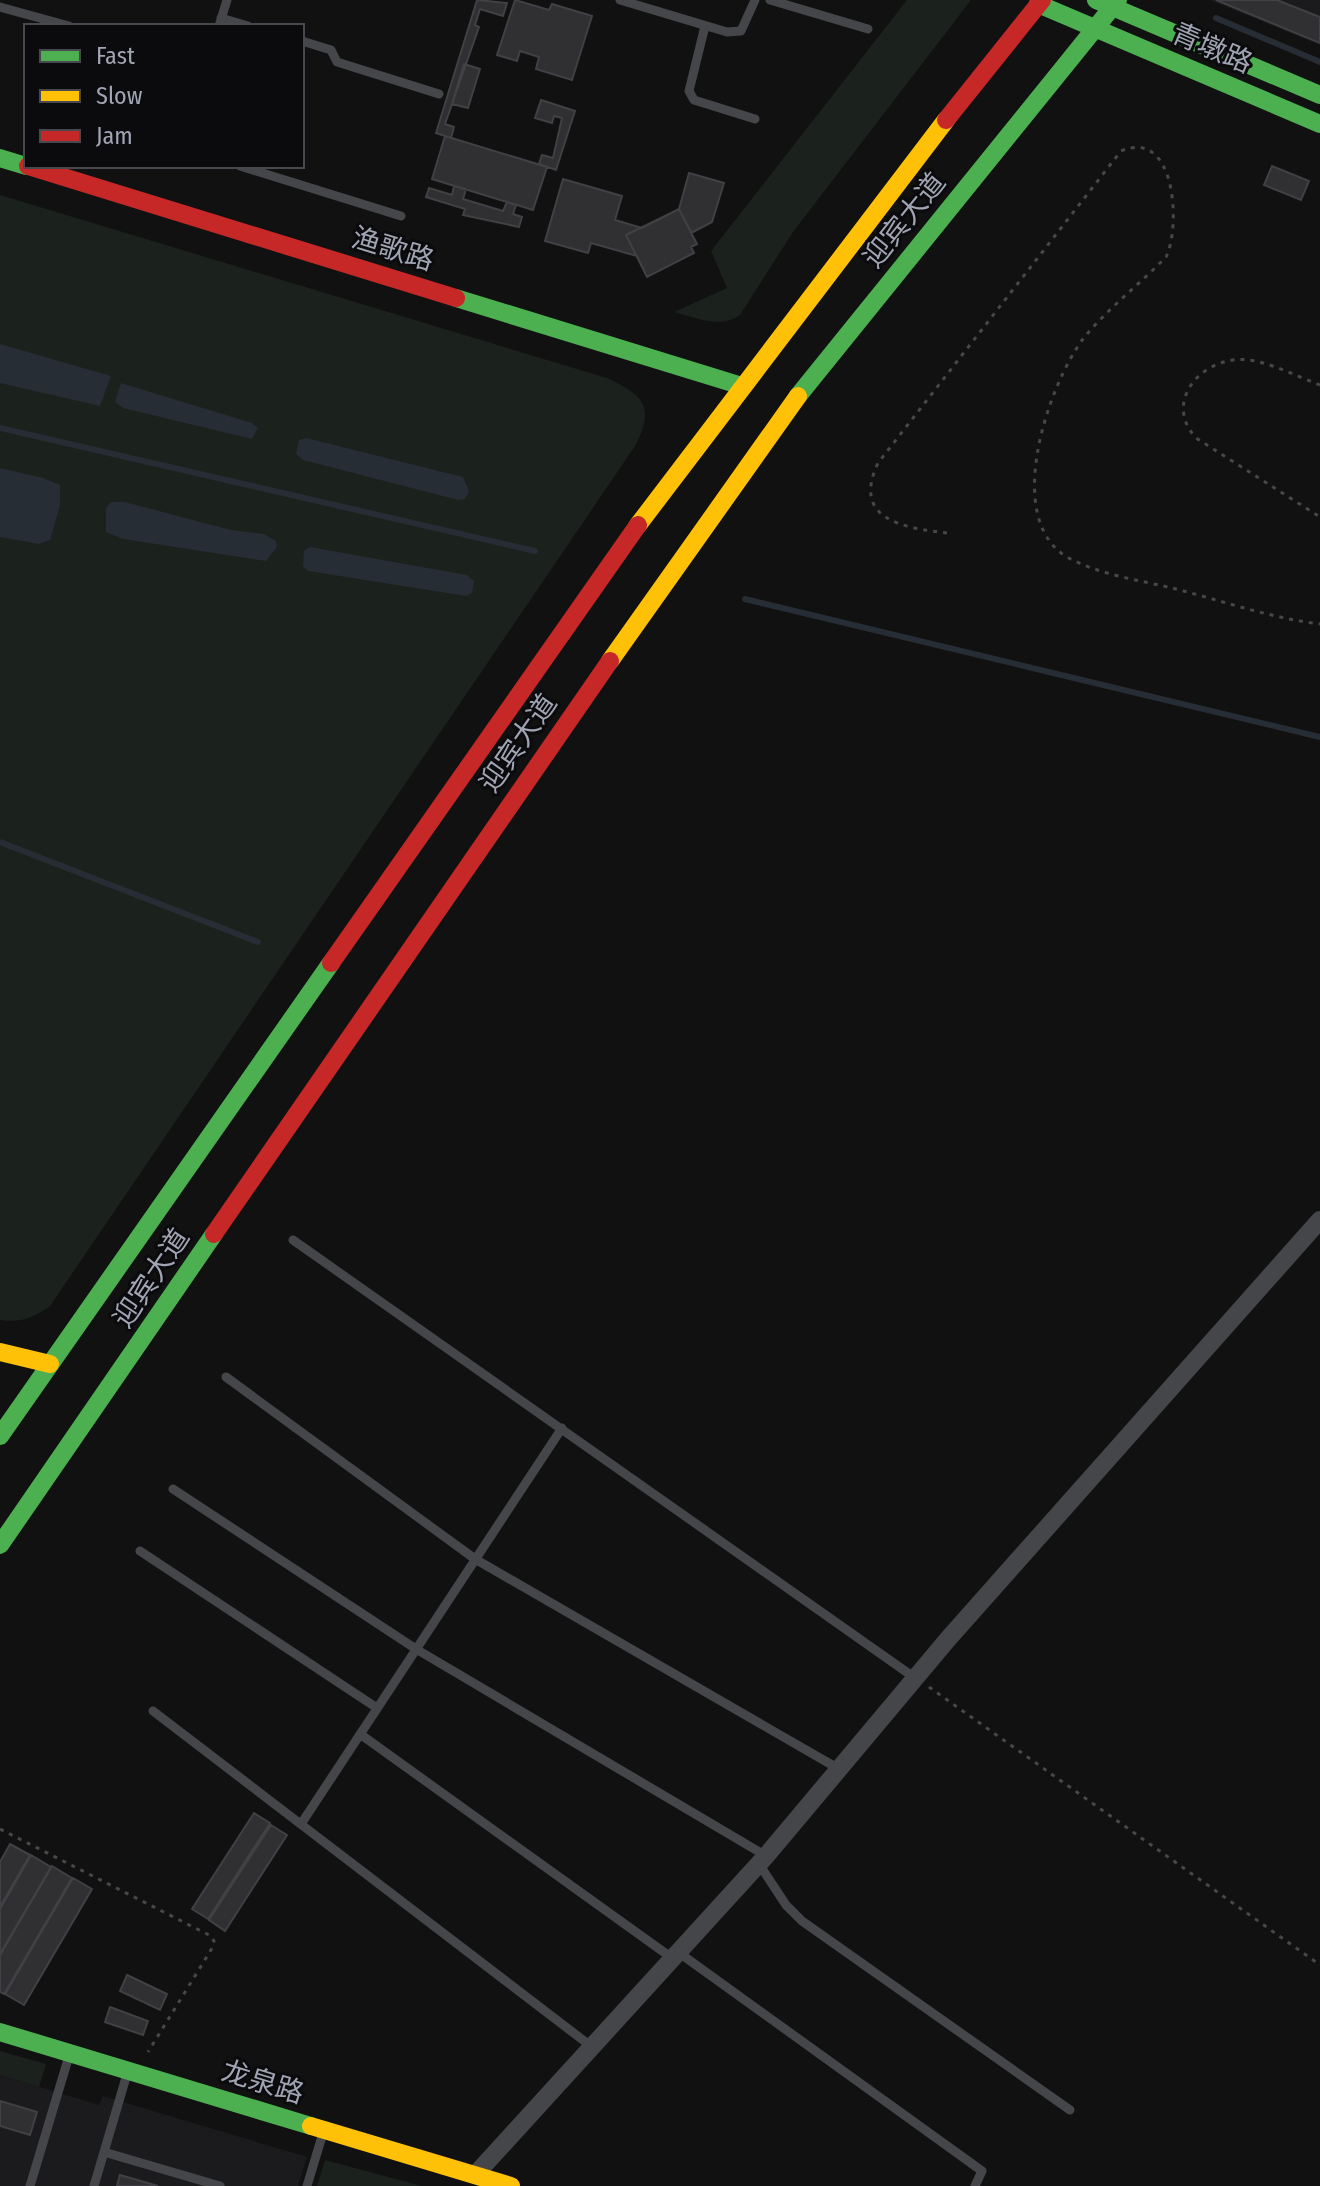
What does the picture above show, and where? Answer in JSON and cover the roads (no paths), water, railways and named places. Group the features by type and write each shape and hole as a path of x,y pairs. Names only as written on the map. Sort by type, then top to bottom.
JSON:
{"main road":[{"name":"青墩路","path":"1040,2 1320,124"},
{"name":"迎宾大道","path":"0,1436 633,532 899,178 1040,2"},
{"name":"青墩路","path":"1109,2 1320,95"},
{"name":"迎宾大道","path":"0,1545 536,765 790,407 1094,28 1109,2"},
{"name":"渔歌路","path":"0,158 24,165"},
{"name":"渔歌路","path":"34,168 742,386"},
{"path":"0,1352 50,1364"},
{"name":"龙泉路","path":"0,2032 511,2186"}],"street":[{"path":"475,2175 762,1860 916,1678 1320,1220"}],"lane":[{"path":"220,22 227,0"},
{"path":"620,0 705,26 741,31 755,0"},
{"path":"770,0 868,29"},
{"path":"0,7 62,24"},
{"path":"705,26 689,91 694,100 755,119"},
{"path":"304,42 331,50 337,62 439,94"},
{"path":"246,168 401,216"},
{"path":"293,1240 916,1678"},
{"path":"226,1377 475,1559 841,1770"},
{"path":"301,1824 562,1428"},
{"path":"173,1489 416,1649 762,1860 786,1905 802,1921 1070,2110"},
{"path":"140,1551 377,1708"},
{"path":"153,1711 592,2047"},
{"path":"360,1734 982,2171 975,2186"},
{"path":"30,2186 70,2053"},
{"path":"94,2186 132,2072"},
{"path":"307,2186 324,2130"},
{"path":"104,2152 220,2186"}],"waterway":[{"path":"1216,18 1320,62"},
{"path":"0,428 535,551"},
{"path":"745,599 1320,737"},
{"path":"0,842 258,942"}]}
